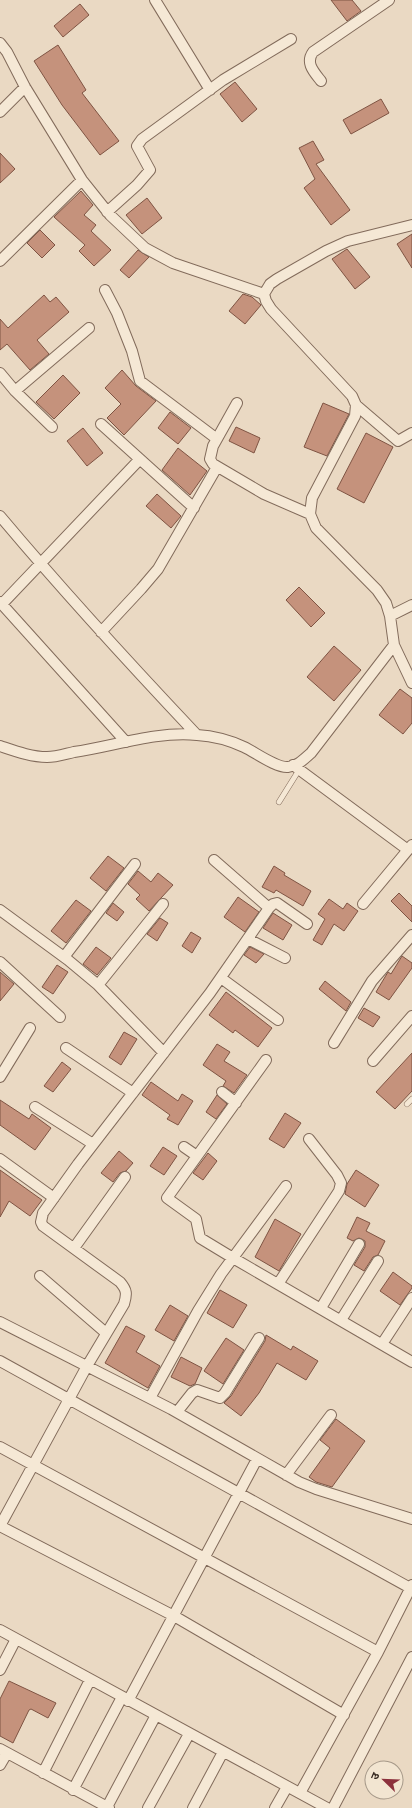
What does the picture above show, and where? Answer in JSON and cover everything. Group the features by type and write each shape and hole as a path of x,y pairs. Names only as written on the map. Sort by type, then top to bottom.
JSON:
{"street":[{"path":"156,0 210,90"},
{"path":"321,81 310,62 310,56 313,52 389,0"},
{"path":"107,212 137,185 150,170 138,146 142,139 210,90 291,39"},
{"path":"0,44 7,52 25,87 82,180 107,212 144,248 173,263 264,294"},
{"path":"0,112 25,87"},
{"path":"0,261 82,180"},
{"path":"412,225 348,241 326,251 277,279 270,284 264,294 271,309 352,396 356,405 398,441 412,433"},
{"path":"105,290 117,313 132,351 140,381 217,439"},
{"path":"15,391 89,328"},
{"path":"0,373 15,391 52,427"},
{"path":"237,403 211,450 210,459 217,467 264,494 310,514"},
{"path":"356,405 355,416 312,498 310,514 316,528 377,590 386,603 390,616 394,646 412,683"},
{"path":"101,424 194,508"},
{"path":"126,742 1,603 140,459"},
{"path":"101,632 158,569 217,467"},
{"path":"0,516 40,564 101,632 196,734"},
{"path":"390,616 412,606"},
{"path":"0,746 30,755 47,757 167,735 196,734 220,738 244,747 270,762 287,768 296,767 311,753 394,646"},
{"path":"296,767 410,847 363,904"},
{"path":"214,860 269,908"},
{"path":"64,957 136,864"},
{"path":"307,924 277,903 273,904 269,908 221,978 93,1144 43,1213 41,1222 43,1226 120,1282 126,1290 127,1295 124,1304 87,1366 34,1466 0,1526 174,1616 344,1715"},
{"path":"98,985 163,904"},
{"path":"0,910 64,957 98,985 164,1052"},
{"path":"334,1043 372,981 412,935"},
{"path":"248,939 285,958"},
{"path":"0,962 60,1017"},
{"path":"221,978 278,1020"},
{"path":"373,1061 412,1016"},
{"path":"0,1077 30,1028"},
{"path":"66,1048 133,1092"},
{"path":"266,1060 167,1198 196,1220 200,1238 412,1362"},
{"path":"222,1092 236,1103"},
{"path":"34,1107 93,1144"},
{"path":"278,1284 339,1191 341,1183 337,1175 309,1139"},
{"path":"184,1147 197,1156"},
{"path":"0,1159 54,1198"},
{"path":"74,1248 125,1177"},
{"path":"150,1398 198,1311 233,1258 286,1186"},
{"path":"321,1308 359,1244"},
{"path":"341,1320 378,1261"},
{"path":"40,1276 106,1333"},
{"path":"382,1344 412,1298"},
{"path":"0,1322 177,1412 257,1459 316,1489 412,1519"},
{"path":"177,1412 192,1393 197,1390 220,1398 225,1394 259,1338"},
{"path":"0,1361 239,1494 412,1587 300,1794"},
{"path":"286,1474 331,1415"},
{"path":"0,1447 206,1557 378,1652"},
{"path":"73,1790 174,1616 257,1459"},
{"path":"0,1630 322,1807"},
{"path":"0,1670 16,1639"},
{"path":"333,1808 412,1657"},
{"path":"42,1773 90,1680"},
{"path":"0,1765 3,1751 108,1808 156,1715"},
{"path":"148,1808 189,1734"},
{"path":"194,1808 224,1752"},
{"path":"275,1808 287,1787"}],"lane":[{"path":"279,802 296,767"},
{"path":"407,1104 412,1098"}],"building":[{"path":"331,0 352,0 361,11 347,21"},
{"path":"80,4 89,15 63,37 54,26"},
{"path":"58,45 86,90 82,93 119,141 100,155 62,105 34,61"},
{"path":"235,82 257,109 242,122 220,94"},
{"path":"381,99 389,113 351,134 343,120"},
{"path":"313,141 324,160 316,164 350,210 331,225 304,188 315,179 299,148"},
{"path":"0,153 15,169 0,183"},
{"path":"81,191 93,205 84,215 96,225 91,231 111,250 94,266 79,251 85,245 54,217"},
{"path":"147,198 162,218 142,234 126,215"},
{"path":"40,230 55,245 42,258 27,243"},
{"path":"412,234 412,268 397,244"},
{"path":"347,249 370,277 355,289 332,259"},
{"path":"138,250 149,257 129,278 120,270"},
{"path":"243,294 252,297 261,305 245,324 229,311"},
{"path":"44,295 50,302 56,297 69,312 37,340 49,354 30,370 7,344 0,350 0,319 8,328"},
{"path":"122,370 136,386 156,401 124,435 107,418 121,404 105,388"},
{"path":"63,375 80,393 54,419 36,402"},
{"path":"323,403 349,414 327,456 304,447"},
{"path":"170,412 191,428 178,444 158,428"},
{"path":"236,427 260,438 254,453 229,441"},
{"path":"83,428 103,453 87,466 67,441"},
{"path":"366,433 393,447 364,503 337,489"},
{"path":"178,448 207,471 190,495 162,470"},
{"path":"157,494 181,516 171,528 146,506"},
{"path":"299,587 325,613 311,627 286,600"},
{"path":"334,646 361,670 334,701 307,677"},
{"path":"400,689 412,698 412,723 403,734 379,715"},
{"path":"108,856 124,868 106,891 90,878"},
{"path":"274,866 285,873 284,875 311,891 303,906 276,890 274,893 262,887"},
{"path":"138,871 151,882 158,873 173,885 149,911 136,899 140,895 128,884"},
{"path":"399,893 412,906 412,922 391,901"},
{"path":"238,897 259,912 245,932 224,917"},
{"path":"329,899 343,909 347,903 358,911 344,931 334,924 322,945 313,940 325,919 318,914"},
{"path":"76,900 91,911 66,943 51,931"},
{"path":"113,903 124,912 117,921 106,913"},
{"path":"273,913 292,925 283,940 263,928"},
{"path":"160,918 168,923 157,941 147,934"},
{"path":"191,932 201,938 192,953 182,946"},
{"path":"96,947 111,958 97,975 83,964"},
{"path":"250,947 264,954 256,963 244,955"},
{"path":"402,956 412,963 412,968 389,1000 376,992 388,972 391,974"},
{"path":"57,965 68,972 53,994 42,987"},
{"path":"0,972 14,984 0,1001"},
{"path":"325,981 351,1002 346,1011 319,989"},
{"path":"226,992 272,1028 258,1047 235,1030 233,1033 209,1015"},
{"path":"364,1008 380,1017 373,1027 358,1018"},
{"path":"124,1032 137,1039 121,1065 109,1057"},
{"path":"217,1044 230,1052 224,1061 247,1075 234,1093 223,1086 226,1081 203,1065"},
{"path":"412,1053 412,1091 395,1109 376,1092"},
{"path":"62,1062 71,1069 53,1092 44,1086"},
{"path":"151,1082 178,1101 182,1094 193,1101 178,1125 167,1119 170,1115 142,1095"},
{"path":"217,1095 227,1104 216,1119 206,1112"},
{"path":"0,1100 29,1119 32,1114 51,1128 35,1150 0,1125"},
{"path":"285,1113 301,1123 284,1148 269,1139"},
{"path":"163,1147 177,1156 164,1175 150,1166"},
{"path":"119,1151 133,1163 126,1171 120,1173 113,1182 101,1173"},
{"path":"208,1153 217,1161 203,1180 193,1173"},
{"path":"0,1170 42,1200 30,1216 9,1201 0,1217"},
{"path":"356,1170 379,1185 365,1207 345,1194 347,1184"},
{"path":"357,1217 370,1223 366,1231 385,1241 378,1255 373,1257 364,1271 354,1265 365,1247 365,1241 359,1238 353,1241 347,1238"},
{"path":"275,1219 301,1234 279,1271 255,1257"},
{"path":"393,1272 412,1286 400,1305 380,1291"},
{"path":"220,1290 247,1305 233,1328 207,1313"},
{"path":"170,1305 188,1316 174,1341 155,1330"},
{"path":"126,1326 145,1336 136,1352 160,1366 148,1388 105,1363"},
{"path":"266,1335 291,1350 293,1346 318,1361 306,1380 277,1363 259,1393 241,1416 224,1403 231,1396 265,1341"},
{"path":"226,1338 244,1350 223,1384 204,1371"},
{"path":"181,1357 202,1368 195,1384 190,1386 171,1377"},
{"path":"336,1419 365,1441 332,1487 316,1482 309,1477 330,1448 320,1440"},
{"path":"9,1681 56,1703 48,1718 31,1709 29,1710 13,1743 0,1736 0,1699"}]}
